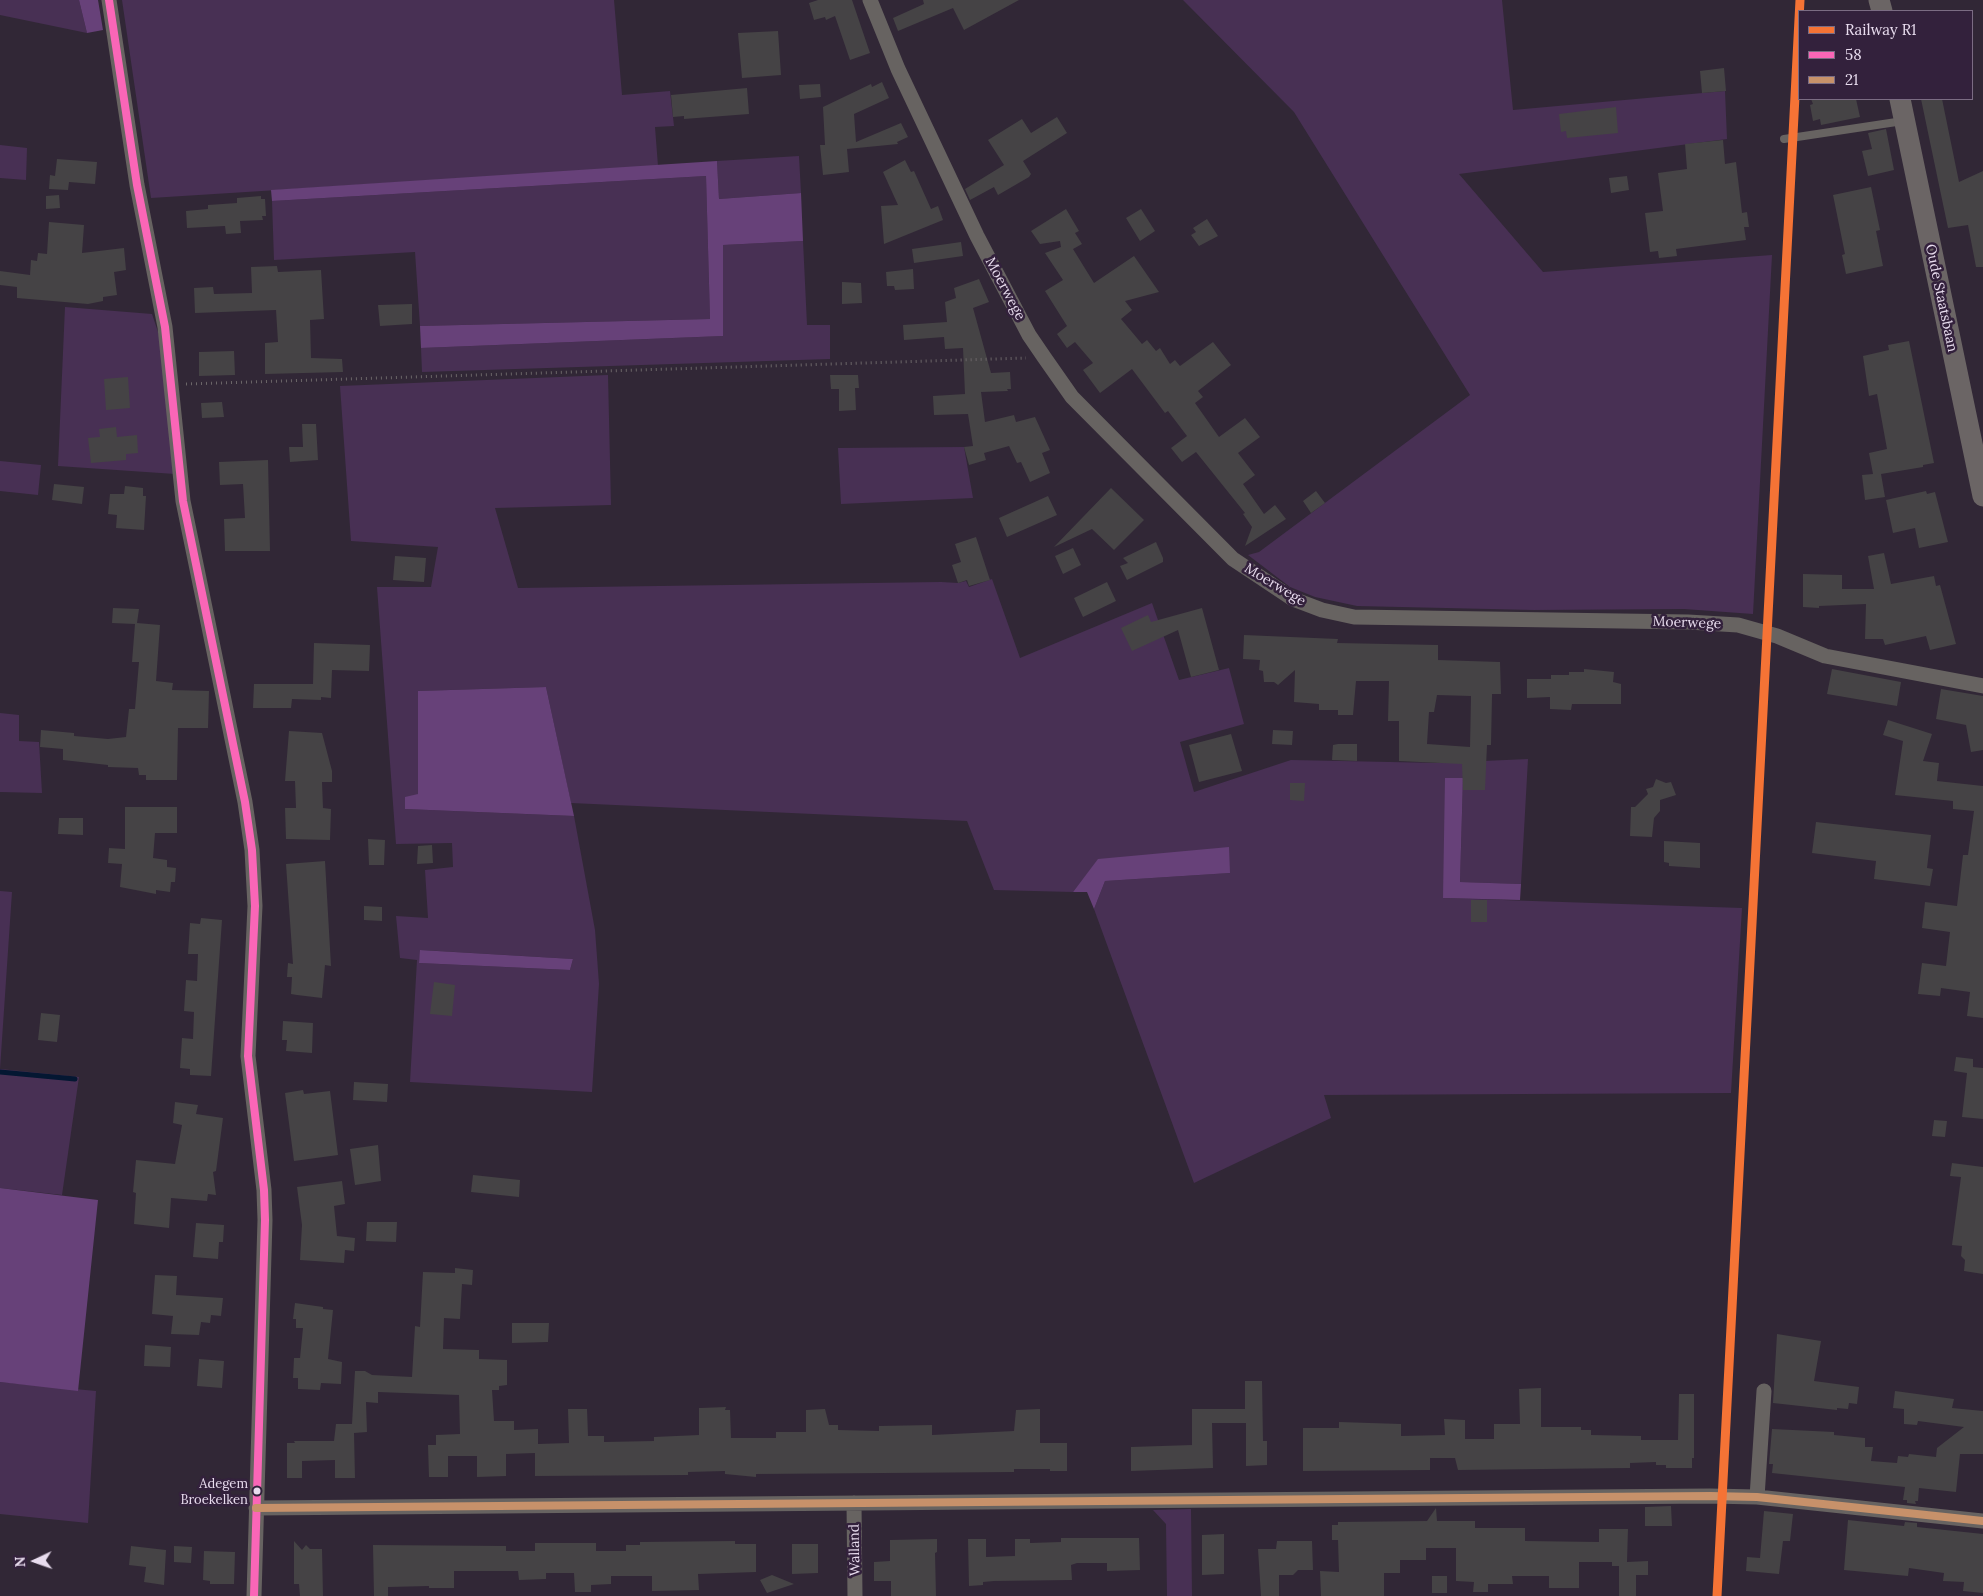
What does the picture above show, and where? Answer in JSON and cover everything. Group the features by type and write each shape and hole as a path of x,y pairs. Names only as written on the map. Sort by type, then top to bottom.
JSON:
{"street":[{"path":"109,0 137,185 165,326 183,501 245,802 252,850 255,906 248,1056 264,1190 265,1220 254,1596"},
{"name":"Moerwege","path":"870,0 898,69 977,236 1029,335 1044,357 1072,396 1234,559 1294,599 1322,610 1354,617 1688,622 1738,625 1777,636 1825,656 1983,686"},
{"name":"Oude Staatsbaan","path":"1900,100 1983,496"},
{"path":"1758,1497 1764,1392"},
{"path":"256,1508 1758,1497 1983,1521"},
{"name":"Walland","path":"854,1503 855,1596"}],"lane":[{"path":"1784,139 1904,121"}],"path":[{"path":"172,384 1044,357"}],"shaded area":[{"path":"0,0 79,0 87,33 0,15"},
{"path":"79,0 98,0 103,30 87,33"},
{"path":"122,0 614,0 622,95 670,91 674,126 655,127 658,166 151,198"},
{"path":"1183,0 1502,0 1513,110 1725,91 1727,139 1459,174 1543,272 1772,255 1753,614 1684,609 1534,610 1357,606 1315,597 1290,587 1248,555 1259,552 1470,395 1294,112"},
{"path":"0,145 27,148 26,180 0,178"},
{"path":"799,156 801,193 719,199 717,161"},
{"path":"717,161 719,199 801,193 803,241 723,245 723,336 421,348 420,326 710,319 706,176 272,201 271,190"},
{"path":"706,176 710,319 420,326 415,252 274,260 272,201"},
{"path":"803,241 807,325 830,325 830,359 422,372 421,348 723,336 723,245"},
{"path":"65,307 152,314 161,341 175,474 58,466"},
{"path":"608,375 611,505 495,508 518,588 958,583 966,581 969,587 992,579 1020,658 1152,603 1179,680 1229,668 1244,724 1180,742 1194,792 1291,760 1439,763 1528,759 1521,884 1460,882 1463,779 1443,898 1742,908 1731,1093 1324,1095 1331,1118 1194,1183 1094,909 1105,881 1230,873 1099,859 1073,892 994,890 967,821 571,803 546,687 418,691 418,794 405,809 574,816 595,930 599,984 592,1092 410,1082 417,960 400,958 396,916 428,918 425,870 453,867 452,843 396,844 377,587 431,587 438,547 351,541 340,386","holes":["421,950 573,959 570,970 419,963"]},
{"path":"964,447 973,498 841,504 838,448"},
{"path":"0,461 41,465 38,495 0,491"},
{"path":"546,687 574,816 405,809 405,797 418,794 418,691"},
{"path":"0,713 19,715 19,741 39,742 42,793 0,792"},
{"path":"1445,778 1463,778 1460,882 1521,884 1520,900 1443,898"},
{"path":"1229,847 1230,873 1105,881 1094,909 1087,892 1073,892 1098,859"},
{"path":"0,891 12,892 0,1069"},
{"path":"420,950 573,959 570,970 419,963"},
{"path":"0,1069 79,1077 62,1195 0,1188"},
{"path":"0,1188 98,1200 78,1391 0,1382"},
{"path":"0,1382 96,1391 88,1523 0,1514"},
{"path":"1191,1509 1192,1596 1167,1596 1166,1524 1153,1510"}],"building":[{"path":"818,0 852,0 870,53 850,60 835,16 826,20 825,17 814,20 809,3"},
{"path":"923,0 1019,0 964,30 953,8 898,31 893,18 924,4"},
{"path":"778,31 781,75 742,78 738,33"},
{"path":"1724,68 1726,91 1702,93 1700,71"},
{"path":"882,82 889,98 854,114 856,142 901,123 908,137 897,142 898,144 847,149 849,172 823,175 820,145 825,145 823,107 871,84 872,87"},
{"path":"820,84 821,97 800,99 799,85"},
{"path":"747,88 749,114 684,119 684,116 673,117 671,95"},
{"path":"1811,100 1856,100 1860,117 1821,125 1820,119 1813,121 1810,105 1813,104"},
{"path":"1921,100 1942,100 1959,182 1983,171 1983,267 1976,267 1968,225 1948,228"},
{"path":"1616,107 1618,133 1567,138 1566,131 1561,132 1559,114"},
{"path":"1057,117 1067,133 1023,161 1031,174 1029,177 998,195 994,187 970,200 965,189 1004,165 988,140 1022,119 1031,133"},
{"path":"1886,129 1894,170 1868,176 1862,151 1872,149 1868,133"},
{"path":"1723,140 1725,164 1736,162 1742,213 1747,212 1749,227 1744,227 1746,240 1676,249 1677,256 1659,258 1658,251 1650,252 1645,213 1663,211 1658,173 1687,169 1685,144"},
{"path":"57,159 97,162 95,184 69,182 68,190 49,189 50,175 55,176"},
{"path":"905,160 911,172 914,171 931,209 938,206 943,220 884,244 881,206 898,205 883,172"},
{"path":"1627,176 1629,190 1611,193 1609,178"},
{"path":"1871,187 1880,230 1876,231 1883,266 1846,274 1842,255 1845,254 1833,195"},
{"path":"59,195 60,208 46,209 46,196"},
{"path":"261,196 261,199 265,199 266,216 262,216 263,220 240,221 241,233 226,234 225,226 187,228 186,211 208,209 208,205 237,203 237,198"},
{"path":"1066,209 1079,231 1075,233 1082,244 1073,249 1094,283 1134,256 1159,292 1125,301 1132,310 1121,319 1142,344 1147,340 1156,351 1160,348 1170,364 1175,360 1180,366 1213,342 1231,365 1198,391 1203,397 1195,403 1219,437 1245,418 1260,437 1238,453 1255,475 1243,484 1264,514 1275,505 1286,519 1245,546 1252,527 1243,514 1245,513 1196,452 1182,462 1171,448 1187,436 1168,411 1165,413 1132,369 1100,393 1083,370 1093,363 1075,342 1067,348 1057,334 1067,326 1045,291 1063,280 1045,253 1061,247 1060,241 1040,244 1031,231"},
{"path":"1141,209 1155,231 1140,241 1126,218"},
{"path":"1207,219 1218,236 1199,246 1191,235 1196,232 1193,228"},
{"path":"49,222 84,225 82,253 124,248 126,270 114,272 117,295 103,297 103,301 88,304 17,298 17,287 0,285 0,271 30,275 31,260 37,261 38,253 47,254"},
{"path":"961,242 963,256 914,263 912,249"},
{"path":"277,266 278,272 321,270 324,319 310,320 311,358 342,359 343,372 265,374 265,343 278,342 276,310 195,313 194,288 213,287 214,294 252,293 251,267"},
{"path":"913,269 914,289 895,290 894,286 887,286 886,272"},
{"path":"979,279 989,302 973,308 991,373 1010,372 1011,389 1007,389 1008,391 981,392 985,422 1014,415 1016,422 1035,417 1050,450 1042,453 1050,473 1030,482 1021,462 1017,463 1009,446 984,453 986,460 969,465 964,447 973,446 968,414 934,415 933,396 965,394 963,348 945,349 944,337 904,340 903,325 947,322 945,302 956,298 954,288"},
{"path":"842,282 861,283 862,303 842,304"},
{"path":"412,304 412,324 380,326 378,305"},
{"path":"1909,341 1934,463 1923,465 1923,467 1881,474 1885,497 1865,500 1862,475 1873,474 1869,453 1887,449 1877,394 1869,396 1863,356 1889,350 1888,345"},
{"path":"234,351 235,375 199,376 199,352"},
{"path":"830,375 858,375 859,388 855,388 856,410 839,411 839,389 831,389"},
{"path":"128,377 130,408 106,410 104,379"},
{"path":"222,402 224,417 202,418 201,403"},
{"path":"302,424 316,424 318,460 290,462 289,447 303,447"},
{"path":"116,427 117,437 137,435 138,453 126,454 126,460 91,463 88,438 100,437 99,429"},
{"path":"268,460 270,551 225,551 224,519 245,518 243,484 220,485 219,462"},
{"path":"54,484 84,487 82,504 52,500"},
{"path":"125,486 143,488 143,496 146,496 144,530 116,528 117,515 108,514 110,494 124,494"},
{"path":"1111,488 1144,520 1114,550 1092,529 1054,547"},
{"path":"1316,491 1325,503 1311,513 1303,501"},
{"path":"1926,491 1927,494 1935,492 1948,542 1919,548 1915,528 1893,533 1886,500"},
{"path":"1048,496 1057,515 1007,537 999,518"},
{"path":"976,537 990,580 969,586 967,580 958,583 952,565 961,562 955,544"},
{"path":"1156,542 1163,562 1127,580 1120,566 1128,563 1123,558"},
{"path":"1073,548 1081,565 1063,574 1055,556"},
{"path":"1884,553 1891,584 1934,576 1936,586 1940,585 1956,644 1930,650 1926,636 1885,645 1883,639 1865,639 1866,604 1819,606 1819,608 1803,607 1803,574 1842,575 1842,589 1874,589 1868,556"},
{"path":"395,556 426,558 424,582 393,580"},
{"path":"1107,582 1116,601 1083,617 1074,598"},
{"path":"113,608 139,609 137,623 160,625 156,681 173,683 172,690 209,691 208,728 178,728 177,780 146,780 146,775 139,775 138,768 108,767 108,765 63,760 63,749 40,747 41,730 74,733 74,736 108,739 126,737 129,709 135,709 139,662 132,662 135,624 112,623"},
{"path":"1202,608 1219,670 1191,677 1178,630 1132,651 1121,628 1148,615 1151,622"},
{"path":"1244,635 1338,639 1337,643 1438,645 1438,660 1500,662 1501,694 1492,694 1491,745 1487,745 1485,790 1463,790 1462,764 1399,761 1399,721 1388,721 1389,681 1356,681 1353,715 1338,715 1338,710 1319,710 1319,704 1294,702 1295,670 1278,685 1274,682 1264,682 1263,671 1259,670 1260,660 1243,659","holes":["1437,695 1471,696 1470,747 1427,744 1429,712 1434,712"]},
{"path":"314,643 370,645 369,671 332,670 331,698 321,697 321,700 292,699 291,708 253,708 254,684 313,684"},
{"path":"1584,669 1614,672 1613,682 1621,684 1621,704 1572,704 1571,710 1550,709 1550,697 1527,698 1527,679 1551,679 1551,675 1569,675 1569,672 1584,672"},
{"path":"1832,669 1901,682 1897,706 1827,694"},
{"path":"1941,689 1983,696 1983,750 1971,752 1966,725 1936,719"},
{"path":"1888,720 1932,734 1923,761 1939,763 1937,781 1983,786 1983,1018 1967,1016 1970,992 1941,988 1940,996 1918,994 1922,963 1946,966 1950,932 1922,928 1925,902 1957,906 1963,855 1968,855 1974,811 1953,809 1953,801 1895,795 1903,741 1883,735"},
{"path":"1273,730 1293,731 1292,745 1272,744"},
{"path":"289,731 322,733 332,771 332,782 322,782 323,808 331,809 330,840 286,839 285,808 296,808 295,781 285,781"},
{"path":"1231,734 1242,771 1199,782 1189,745"},
{"path":"1357,744 1357,761 1332,760 1333,745"},
{"path":"1656,779 1666,783 1671,782 1676,795 1660,800 1660,811 1654,818 1652,837 1630,836 1631,807 1635,807 1648,794 1646,789 1653,787"},
{"path":"1290,783 1305,783 1304,801 1290,800"},
{"path":"125,807 177,807 177,833 155,833 153,858 167,860 167,867 176,868 175,882 171,882 170,892 156,890 156,894 120,887 122,864 108,863 109,848 125,849"},
{"path":"59,818 83,818 83,835 58,834"},
{"path":"1816,822 1931,835 1927,868 1933,869 1930,886 1874,879 1876,861 1812,853"},
{"path":"368,839 385,840 384,865 369,865"},
{"path":"1664,841 1700,843 1700,868 1669,866 1669,863 1664,862"},
{"path":"432,845 433,863 417,864 418,846"},
{"path":"325,861 331,966 325,965 322,998 291,994 292,977 287,977 288,963 293,964 286,864"},
{"path":"1471,900 1487,900 1487,922 1471,922"},
{"path":"364,906 382,907 382,921 364,920"},
{"path":"201,918 222,920 211,1076 190,1075 190,1069 180,1068 182,1038 193,1039 194,1012 184,1011 186,980 197,981 198,954 188,954 190,923 200,924"},
{"path":"434,982 455,985 452,1016 430,1014"},
{"path":"41,1013 60,1015 57,1042 38,1040"},
{"path":"283,1021 313,1023 312,1053 286,1051 287,1040 282,1040"},
{"path":"1956,1057 1973,1059 1973,1067 1983,1068 1983,1119 1962,1117 1967,1073 1954,1071"},
{"path":"354,1082 388,1084 387,1102 353,1100"},
{"path":"303,1090 304,1094 330,1091 338,1155 294,1161 285,1093"},
{"path":"175,1102 198,1105 196,1114 223,1118 216,1171 213,1172 216,1195 208,1194 207,1201 171,1198 169,1228 134,1224 136,1193 133,1192 136,1160 175,1164 182,1125 173,1123"},
{"path":"1934,1120 1947,1121 1945,1137 1932,1136"},
{"path":"378,1145 381,1181 355,1185 350,1149"},
{"path":"1952,1163 1983,1167 1983,1274 1964,1271 1965,1260 1961,1256 1962,1246 1952,1245 1961,1177 1950,1176"},
{"path":"473,1175 520,1180 519,1197 471,1192"},
{"path":"342,1181 345,1204 334,1206 337,1236 355,1238 354,1251 345,1250 344,1263 300,1260 302,1225 297,1187"},
{"path":"367,1222 397,1222 396,1242 366,1241"},
{"path":"196,1223 224,1225 223,1242 219,1242 218,1259 193,1257"},
{"path":"455,1268 473,1270 472,1285 462,1284 460,1319 444,1318 443,1349 479,1350 479,1359 507,1360 507,1385 499,1386 499,1390 492,1390 494,1421 514,1421 514,1430 538,1429 538,1444 569,1443 568,1409 587,1409 588,1436 604,1436 604,1442 654,1441 654,1437 699,1435 699,1408 726,1407 725,1410 730,1410 731,1438 776,1438 776,1432 806,1432 806,1410 825,1409 829,1425 838,1425 838,1430 879,1431 879,1426 932,1425 932,1435 1014,1431 1016,1410 1040,1409 1040,1443 1067,1443 1067,1471 1014,1469 1014,1472 756,1474 756,1477 725,1474 725,1471 688,1472 688,1475 535,1476 535,1453 506,1454 506,1476 477,1477 477,1456 448,1456 448,1477 429,1477 428,1445 436,1445 436,1435 460,1434 459,1395 378,1392 378,1403 366,1402 367,1432 354,1433 355,1478 335,1478 335,1460 302,1461 302,1478 287,1478 287,1443 295,1443 294,1441 334,1441 336,1424 352,1424 355,1371 365,1371 372,1375 412,1377 415,1326 420,1327 423,1272 455,1273"},
{"path":"155,1275 177,1276 176,1295 223,1298 221,1316 211,1315 210,1323 201,1322 199,1335 171,1334 173,1316 152,1314"},
{"path":"295,1303 333,1310 328,1359 342,1362 341,1384 321,1383 320,1390 298,1389 298,1378 293,1378 294,1358 300,1358 303,1328 296,1328 296,1319 293,1319"},
{"path":"512,1323 549,1323 548,1342 512,1343"},
{"path":"1777,1334 1821,1341 1814,1381 1859,1387 1857,1404 1849,1403 1848,1409 1837,1408 1837,1410 1773,1403"},
{"path":"145,1345 171,1347 170,1367 144,1366"},
{"path":"199,1359 224,1361 222,1388 197,1386"},
{"path":"1245,1381 1262,1381 1263,1441 1267,1441 1267,1465 1246,1466 1246,1423 1212,1423 1213,1468 1131,1471 1131,1447 1192,1445 1192,1409 1245,1409"},
{"path":"1541,1388 1541,1427 1581,1427 1581,1430 1591,1430 1591,1435 1641,1436 1641,1440 1678,1440 1679,1394 1694,1394 1694,1458 1692,1458 1692,1468 1666,1468 1666,1465 1656,1465 1656,1462 1630,1463 1630,1468 1458,1470 1455,1458 1430,1458 1430,1470 1303,1471 1303,1428 1339,1428 1339,1422 1401,1424 1401,1436 1445,1435 1444,1419 1465,1420 1465,1439 1494,1439 1494,1424 1520,1424 1519,1389"},
{"path":"1895,1391 1954,1399 1952,1408 1983,1411 1983,1454 1960,1454 1956,1492 1919,1488 1918,1501 1915,1501 1916,1504 1907,1503 1907,1500 1903,1500 1905,1487 1772,1473 1773,1464 1769,1464 1772,1429 1834,1432 1834,1435 1865,1438 1865,1447 1873,1447 1871,1461 1897,1463 1898,1456 1908,1457 1909,1454 1936,1457 1937,1448 1964,1427 1918,1421 1917,1425 1904,1424 1904,1409 1893,1408"},
{"path":"1671,1506 1672,1526 1645,1526 1645,1507"},
{"path":"1436,1508 1437,1521 1475,1521 1475,1528 1525,1528 1525,1541 1599,1542 1599,1529 1628,1529 1627,1562 1648,1561 1648,1575 1636,1575 1636,1596 1619,1596 1619,1566 1612,1566 1612,1562 1579,1562 1579,1588 1549,1588 1549,1576 1512,1576 1513,1584 1488,1584 1488,1592 1473,1592 1474,1582 1456,1581 1456,1548 1426,1548 1426,1560 1400,1560 1400,1573 1384,1573 1384,1596 1321,1596 1320,1571 1339,1572 1338,1540 1332,1540 1332,1525 1338,1525 1338,1522 1427,1521"},
{"path":"1764,1511 1793,1514 1790,1541 1783,1541 1779,1574 1746,1571 1747,1557 1760,1558"},
{"path":"1848,1520 1904,1526 1905,1522 1917,1523 1917,1527 1983,1534 1983,1593 1963,1591 1964,1582 1943,1581 1944,1573 1909,1568 1908,1576 1844,1570"},
{"path":"1224,1534 1224,1574 1202,1575 1202,1535"},
{"path":"1061,1538 1139,1538 1140,1570 1107,1571 1107,1563 1077,1563 1071,1565 1072,1580 994,1581 983,1582 983,1585 969,1586 968,1539 986,1539 986,1557 1015,1556 1015,1539 1030,1539 1030,1543 1061,1542"},
{"path":"937,1539 937,1552 935,1553 936,1596 891,1596 891,1581 874,1581 874,1562 890,1561 890,1540"},
{"path":"294,1541 302,1550 306,1545 310,1549 322,1549 323,1596 300,1596 299,1584 294,1584"},
{"path":"735,1541 735,1544 756,1544 756,1572 698,1574 699,1590 652,1591 652,1576 611,1576 611,1584 591,1585 591,1592 575,1592 574,1573 546,1573 546,1579 519,1580 518,1571 454,1571 454,1588 429,1588 429,1586 388,1587 388,1596 374,1596 373,1545 506,1546 506,1551 535,1551 535,1543 596,1543 596,1551 626,1551 626,1545 640,1545 640,1542"},
{"path":"1277,1541 1312,1541 1313,1570 1298,1570 1293,1575 1279,1575 1279,1596 1261,1596 1258,1549 1276,1549"},
{"path":"792,1544 818,1544 818,1573 792,1574"},
{"path":"131,1546 166,1550 164,1585 144,1582 146,1567 129,1565"},
{"path":"174,1546 192,1547 191,1563 174,1562"},
{"path":"204,1551 235,1552 234,1584 210,1584 210,1581 203,1580"},
{"path":"772,1575 794,1584 767,1593 760,1580"},
{"path":"1432,1576 1447,1576 1447,1593 1432,1593"}],"waterway":[{"path":"0,1072 75,1079"}],"rail line":[{"name":"R1","path":"1799,10 1800,0"},
{"name":"R1","path":"1717,1596 1798,38"}],"transit line":[{"name":"58","path":"109,0 137,185 165,327 183,501 245,802 252,850 255,906 248,1056 264,1190 265,1220 254,1596"},
{"name":"21","path":"256,1508 1710,1496 1757,1497 1983,1521"}],"place":[{"name":"Adegem Broekelken","path":"257,1491"}]}
